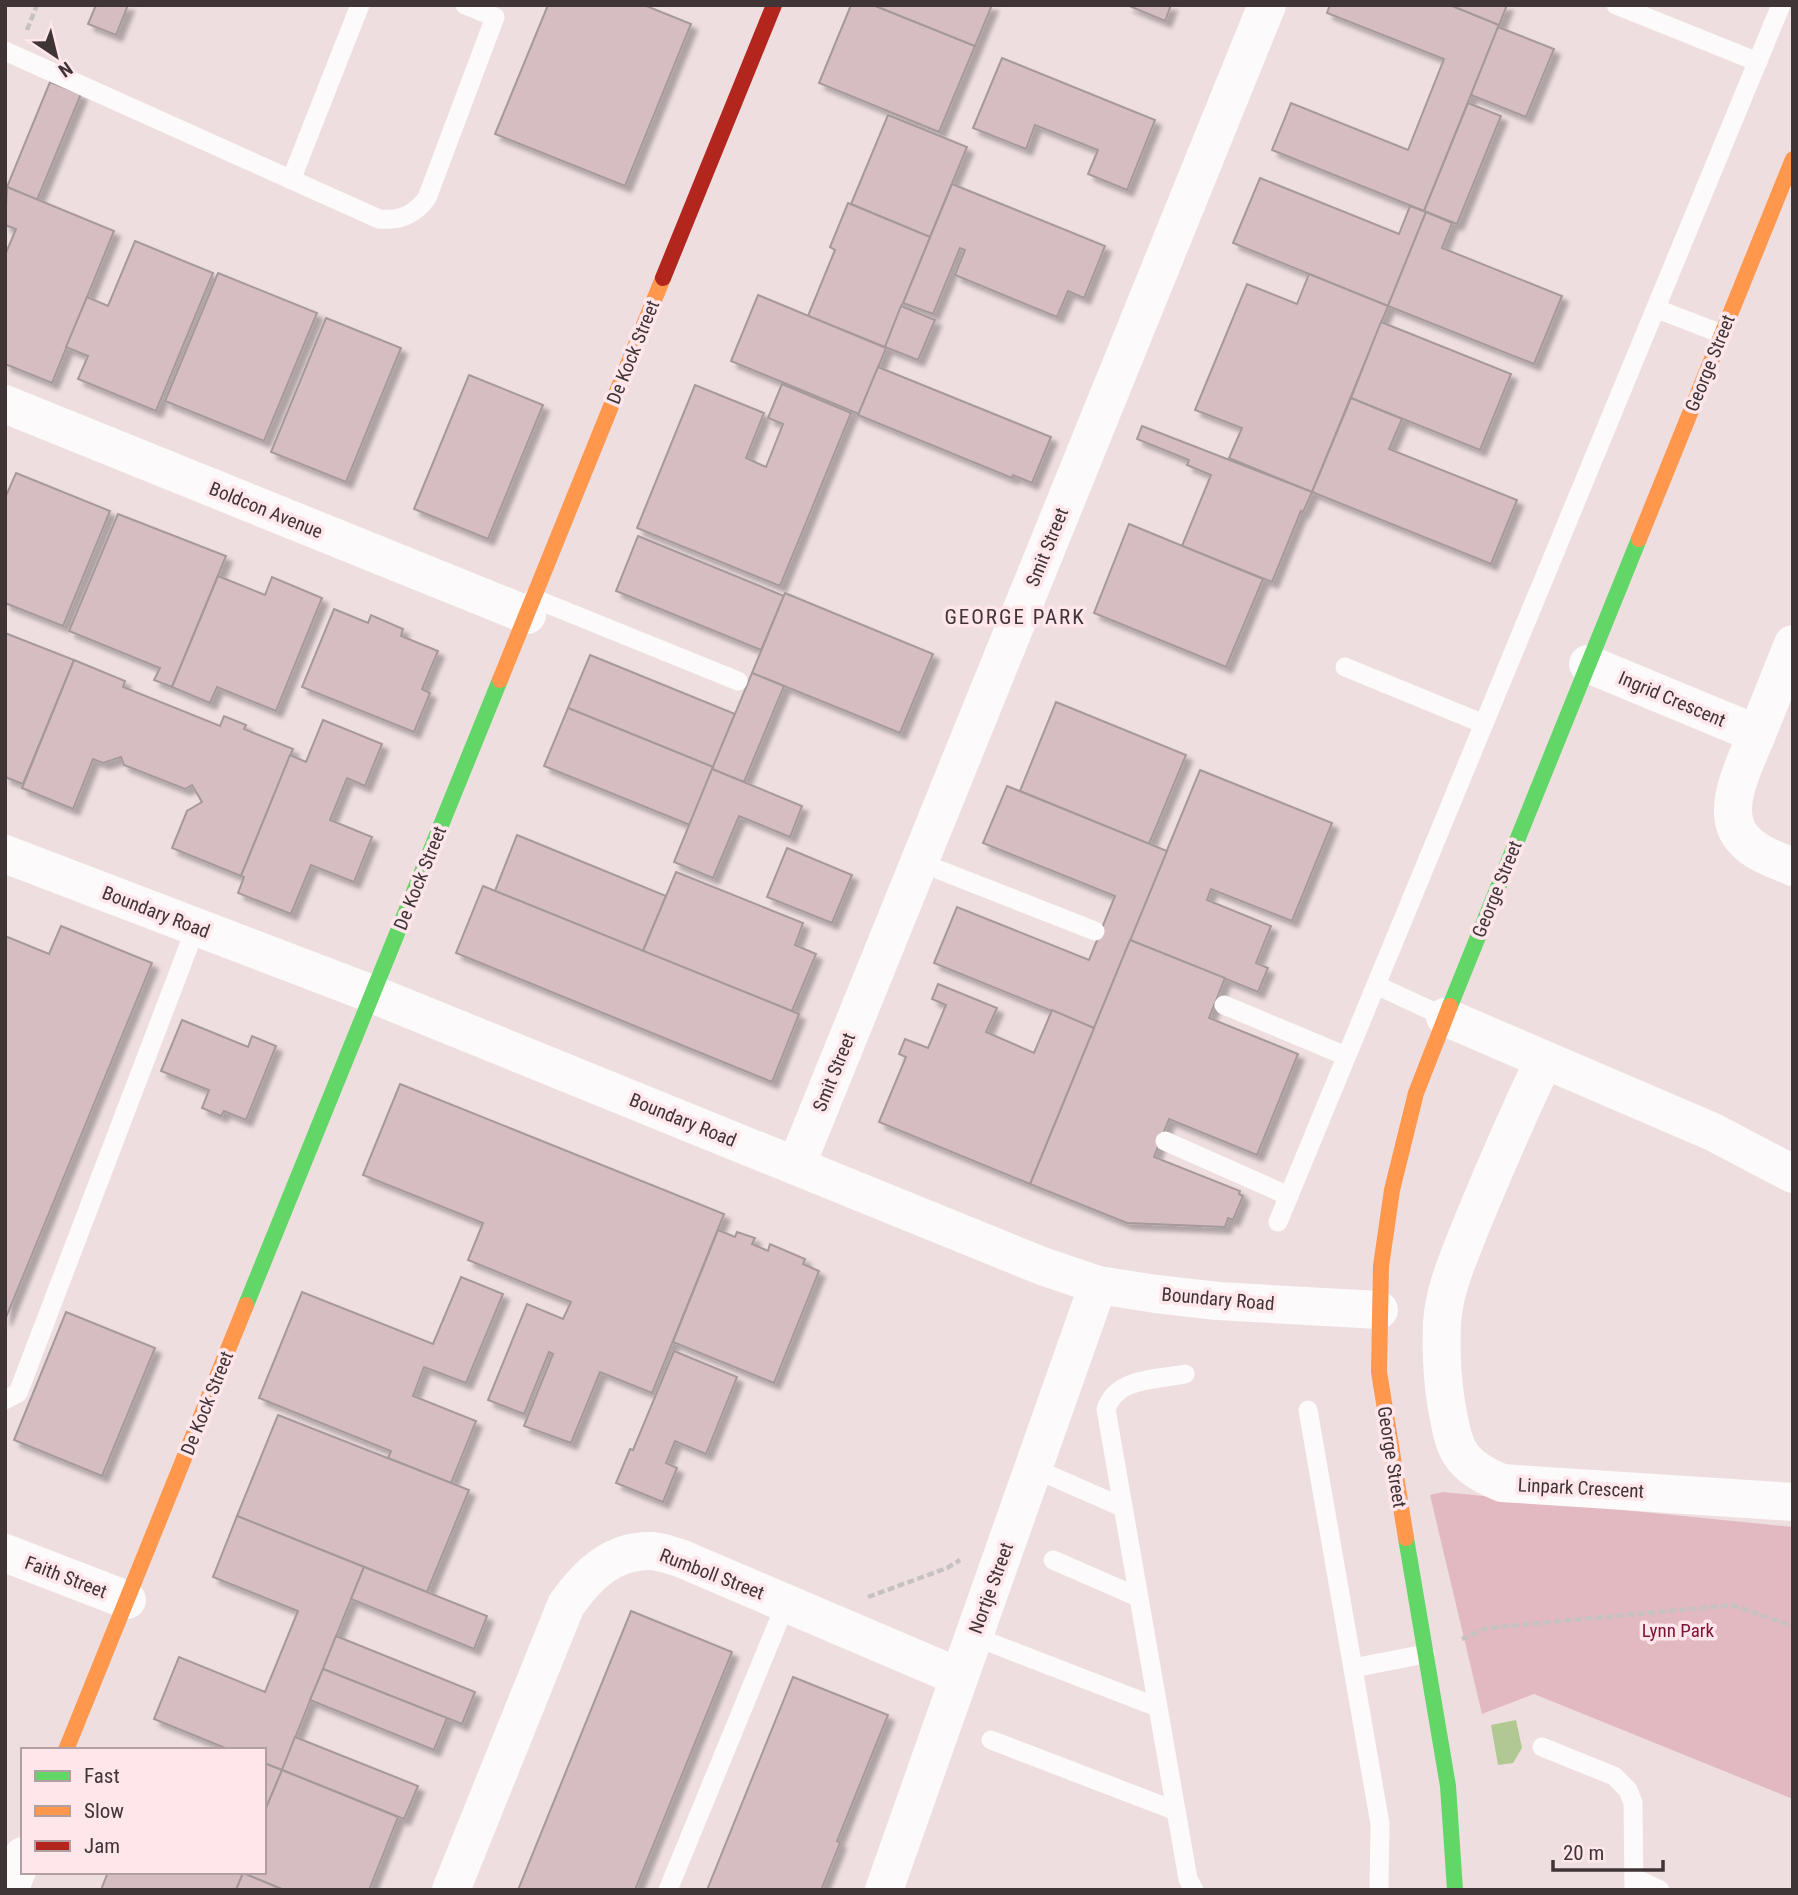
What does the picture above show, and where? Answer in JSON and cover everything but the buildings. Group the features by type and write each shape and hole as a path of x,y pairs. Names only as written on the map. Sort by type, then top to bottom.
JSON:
{"street":[{"name":"De Kock Street","path":"67,1748 774,5"},
{"name":"Smit Street","path":"796,1166 1267,5"},
{"name":"George Street","path":"1455,1890 1448,1786 1439,1723 1425,1654 1379,1372 1381,1266 1392,1190 1416,1093 1445,1017 1793,159"},
{"name":"Boldcon Avenue","path":"5,404 530,607"},
{"path":"1793,644 1737,786 1733,808 1734,826 1744,841 1758,851 1793,867"},
{"name":"Ingrid Crescent","path":"1588,664 1757,734"},
{"name":"Boundary Road","path":"5,854 372,994 1098,1286 1217,1301 1379,1310"},
{"path":"1445,1017 1713,1132 1793,1174"},
{"name":"Linpark Crescent","path":"1544,1060 1501,1150 1449,1282 1442,1321 1443,1383 1453,1442 1464,1460 1481,1475 1502,1483 1793,1502"},
{"name":"Nortje Street","path":"884,1890 1098,1286"},
{"name":"Rumboll Street","path":"451,1890 566,1605 583,1580 601,1565 627,1555 653,1551 680,1558 959,1677"},
{"name":"Faith Street","path":"5,1553 127,1601"},
{"path":"9,1890 21,1861"}],"lane":[{"path":"291,180 360,5"},
{"path":"5,51 379,219 393,220 407,217 419,209 428,198 495,17 465,5"},
{"path":"1616,5 1758,61"},
{"path":"1278,1222 1781,5"},
{"path":"1657,309 1722,334"},
{"path":"530,607 738,681"},
{"path":"1345,667 1484,724"},
{"path":"919,862 1094,931"},
{"path":"5,1400 18,1393 195,927"},
{"path":"1377,985 1445,1017"},
{"path":"1224,1005 1346,1056"},
{"path":"1165,1141 1289,1196"},
{"path":"1185,1374 1126,1385 1116,1390 1109,1399 1106,1419 1188,1879 1194,1890"},
{"path":"1308,1410 1380,1824 1379,1890"},
{"path":"1033,1468 1122,1507"},
{"path":"1053,1560 1138,1597"},
{"path":"668,1890 786,1603"},
{"path":"973,1636 1157,1707"},
{"path":"1353,1668 1425,1654"},
{"path":"991,1740 1176,1811"},
{"path":"1542,1747 1614,1776 1628,1790 1633,1802 1634,1884 1660,1890"}],"path":[{"path":"832,1623 864,1599 947,1568 1012,1529"},
{"path":"1425,1654 1488,1628 1732,1605 1793,1626"}],"green space":[{"name":"Lynn Park","path":"1443,1492 1793,1527 1793,1799 1534,1694 1482,1714 1430,1495"}],"shaded area":[{"path":"1516,1720 1522,1748 1513,1763 1498,1765 1491,1725"}],"traffic: fast":[{"path":"1450,1006 1639,539"},
{"path":"246,1305 500,680"},
{"path":"1406,1538 1448,1786 1455,1890"}],"traffic: slow":[{"path":"1639,539 1793,159"},
{"path":"500,680 663,278"},
{"path":"1406,1538 1379,1372 1381,1266 1392,1190 1416,1093 1450,1006"},
{"path":"67,1748 246,1305"}],"traffic: jam":[{"path":"663,278 774,5"}],"district":[{"name":"GEORGE PARK","path":"1015,617"}]}
